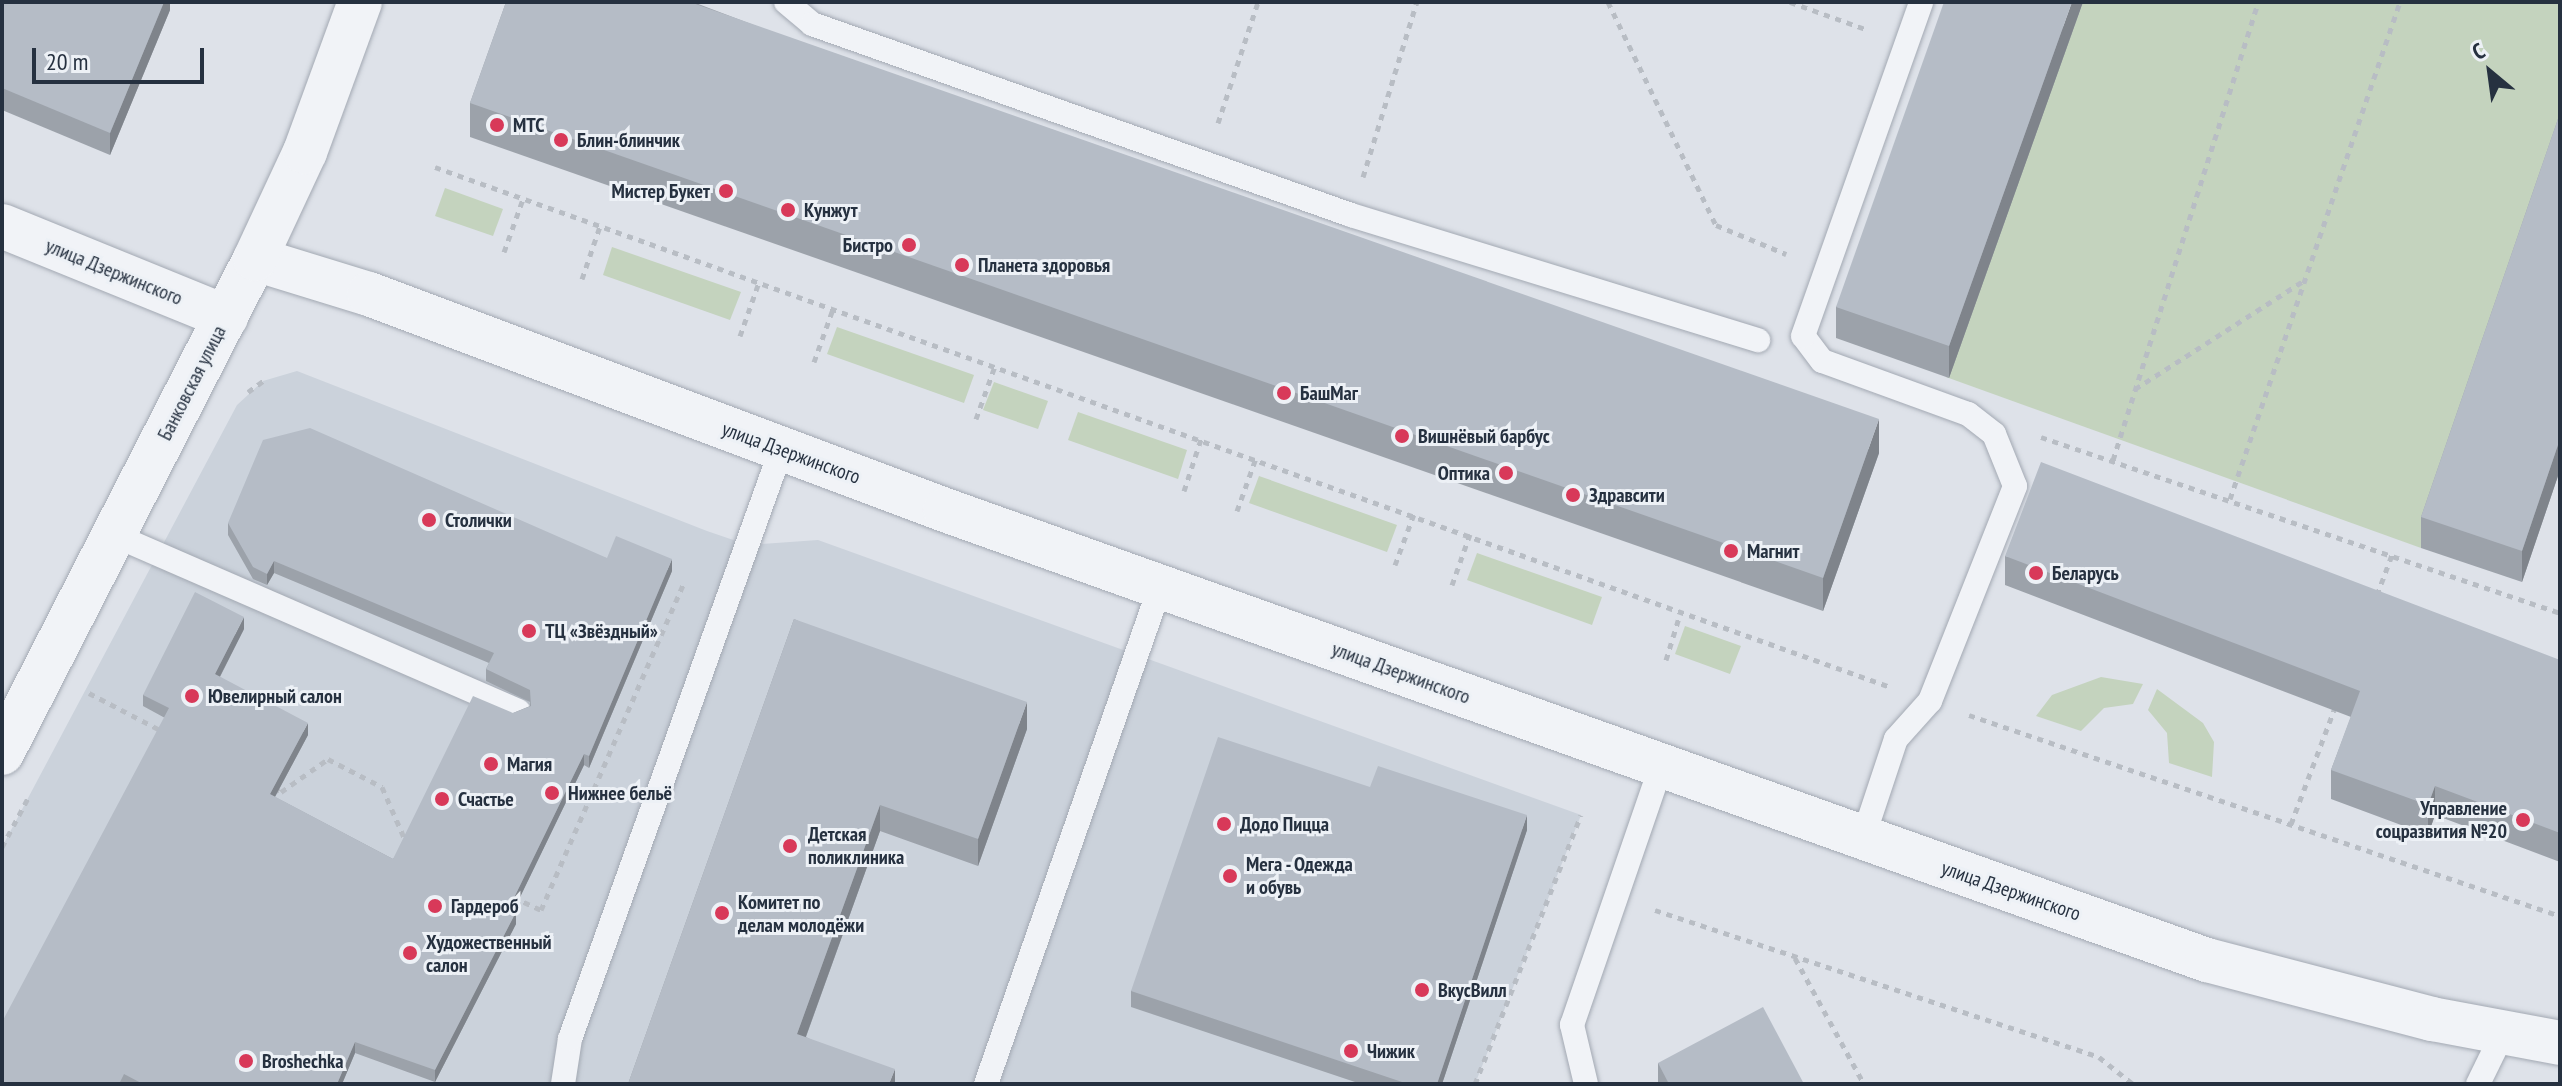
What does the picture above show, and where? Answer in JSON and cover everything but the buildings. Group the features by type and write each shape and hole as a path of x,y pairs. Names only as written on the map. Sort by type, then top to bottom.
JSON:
{"street":[{"name":"Банковская улица","path":"2,753 255,259 305,152 360,2"},
{"name":"улица Дзержинского","path":"2,226 226,317"},
{"name":"улица Дзержинского","path":"255,259 369,294 781,450 2207,960 2502,1035 2560,1043"}],"lane":[{"path":"786,2 812,24 1351,215 1758,340"},
{"path":"1863,838 1896,739 1930,701 2015,486 1994,434 1968,414 1808,351 1803,336 1921,2"},
{"path":"563,1084 570,1039 781,450"},
{"path":"114,535 518,711"},
{"path":"986,1084 1160,587"},
{"path":"1586,1084 1572,1025 1661,766"},
{"path":"2478,1084 2502,1035"}],"path":[{"path":"1205,164 1258,2"},
{"path":"1351,215 1417,2"},
{"path":"1608,2 1716,225 1827,271"},
{"path":"1790,2 1907,44"},
{"path":"2113,460 2258,2"},
{"path":"2230,499 2400,2"},
{"path":"435,167 1470,534 1930,701 2560,916"},
{"path":"504,252 523,199"},
{"path":"582,279 600,226"},
{"path":"2134,389 2305,280"},
{"path":"740,336 759,282"},
{"path":"814,362 833,309"},
{"path":"976,419 995,366"},
{"path":"1968,414 2393,552 2560,613"},
{"path":"1184,491 1201,439"},
{"path":"1237,511 1256,458"},
{"path":"1395,565 1414,514"},
{"path":"1452,585 1470,534"},
{"path":"2372,609 2393,552"},
{"path":"501,891 541,910 688,575"},
{"path":"1666,660 1681,611"},
{"path":"85,691 169,734"},
{"path":"2291,824 2340,695"},
{"path":"267,785 281,792 328,759 382,787 408,846 421,853"},
{"path":"1475,1084 1581,815"},
{"path":"401,860 408,846"},
{"path":"1617,897 2099,1057 2133,1084"},
{"path":"1794,957 1864,1084"}],"shaded area":[{"path":"297,371 707,531 748,545 818,540 1581,815 1475,1084 2,1084 2,847 237,405 263,381"}],"green space":[{"path":"2083,2 2560,2 2560,144 2421,548 1946,377"},
{"path":"445,188 503,209 493,236 435,216"},
{"path":"612,247 741,292 730,320 603,275"},
{"path":"837,327 974,375 964,403 827,354"},
{"path":"994,382 1048,401 1038,429 983,410"},
{"path":"1078,412 1187,450 1178,479 1068,440"},
{"path":"1259,476 1397,525 1387,552 1249,503"},
{"path":"1477,553 1602,597 1592,625 1467,580"},
{"path":"1685,626 1741,646 1730,674 1675,654"},
{"path":"2101,677 2143,684 2133,704 2104,708 2081,731 2036,716 2052,695"},
{"path":"2157,689 2203,723 2214,742 2212,777 2169,763 2167,733 2148,710"}],"place":[{"name":"МТС","path":"497,125"},
{"name":"Блин-блинчик","path":"561,140"},
{"name":"Мистер Букет","path":"726,191"},
{"name":"Кунжут","path":"788,210"},
{"name":"Бистро","path":"909,245"},
{"name":"Планета здоровья","path":"962,265"},
{"name":"БашМаг","path":"1284,393"},
{"name":"Вишнёвый барбус","path":"1402,436"},
{"name":"Оптика","path":"1506,473"},
{"name":"Здравсити","path":"1573,495"},
{"name":"Столички","path":"429,520"},
{"name":"Магнит","path":"1731,551"},
{"name":"Беларусь","path":"2036,573"},
{"name":"ТЦ «Звёздный»","path":"529,631"},
{"name":"Ювелирный салон","path":"192,696"},
{"name":"Магия","path":"491,764"},
{"name":"Нижнее бельё","path":"552,793"},
{"name":"Счастье","path":"442,799"},
{"name":"Управление соцразвития №20","path":"2523,820"},
{"name":"Додо Пицца","path":"1224,824"},
{"name":"Детская поликлиника","path":"790,846"},
{"name":"Мега - Одежда и обувь","path":"1230,876"},
{"name":"Гардероб","path":"435,906"},
{"name":"Комитет по делам молодёжи","path":"722,913"},
{"name":"Художественный салон","path":"410,953"},
{"name":"ВкусВилл","path":"1422,990"},
{"name":"Чижик","path":"1351,1051"},
{"name":"Broshechka","path":"246,1061"}]}
